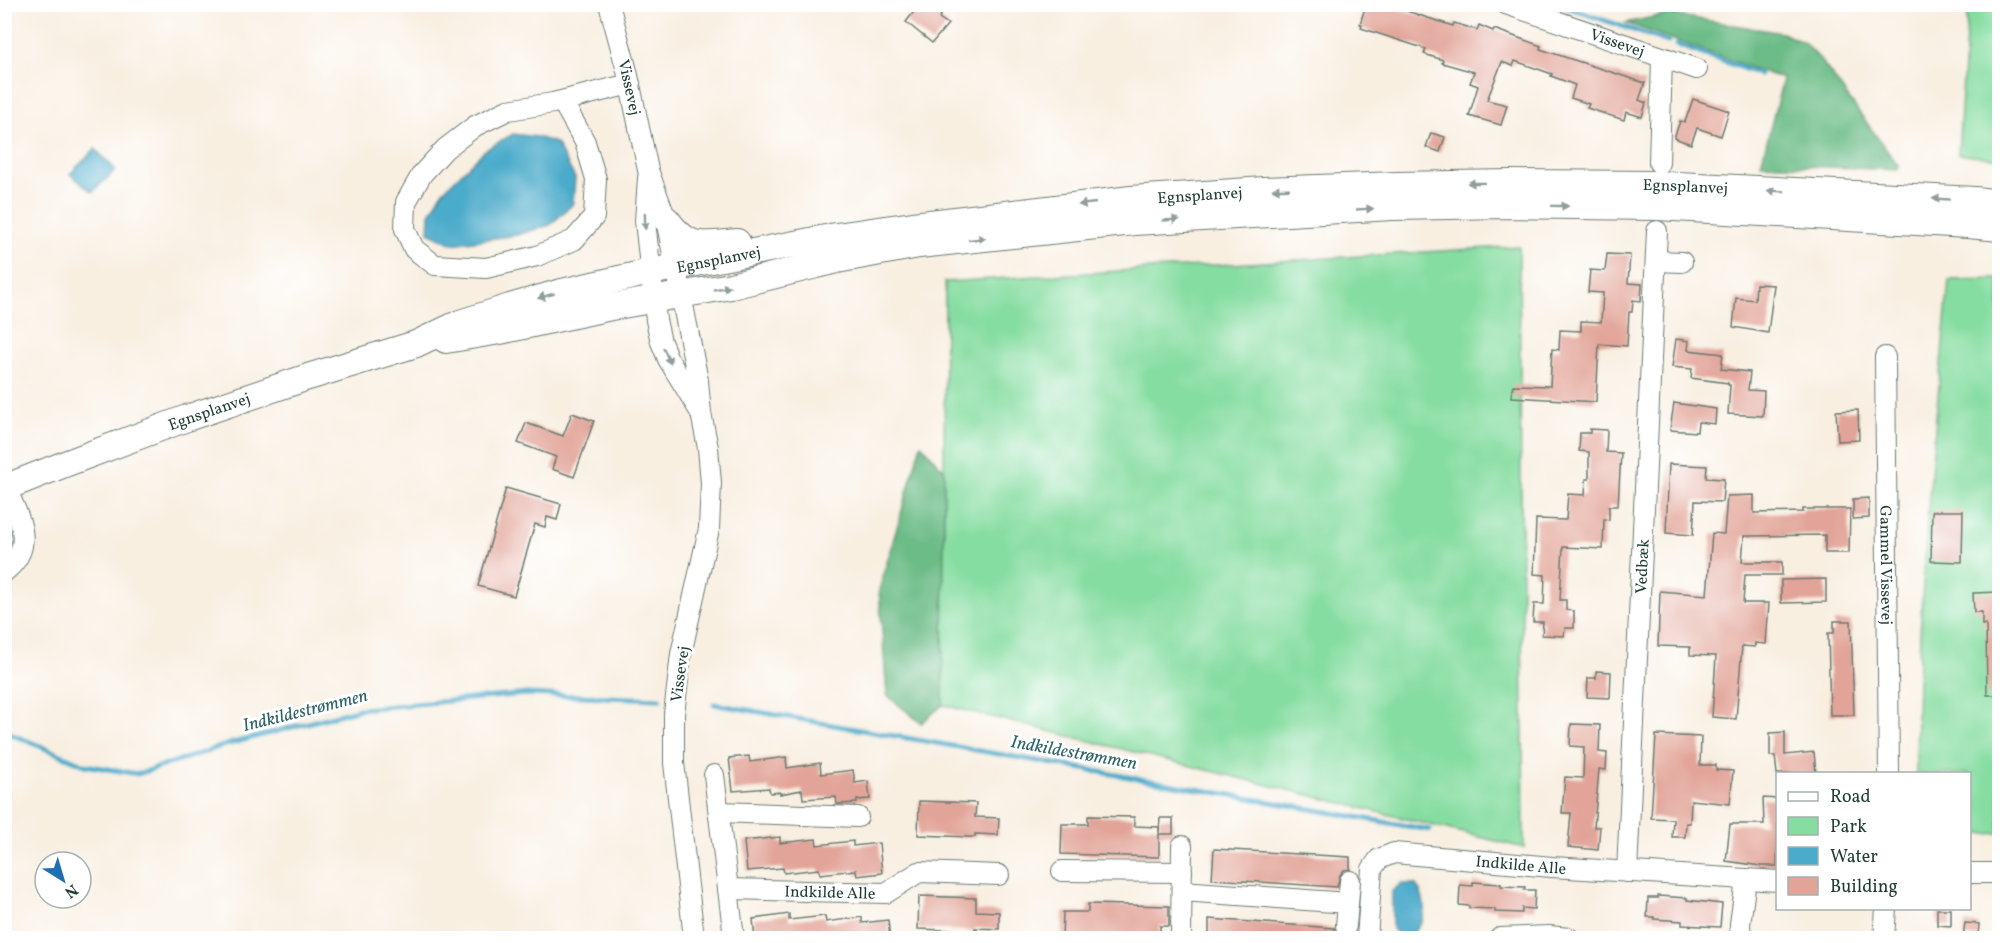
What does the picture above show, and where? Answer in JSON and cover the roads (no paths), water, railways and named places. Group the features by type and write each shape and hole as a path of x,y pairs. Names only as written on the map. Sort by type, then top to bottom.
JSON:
{"main road":[{"name":"Egnsplanvej","path":"5,488 188,418 308,377 416,344 500,331 652,286 676,267 836,236 1131,199 1264,190 1397,185 1658,184 2000,203"},
{"name":"Egnsplanvej","path":"416,344 460,323 558,293 652,286 682,295 731,286 837,260 918,245 1134,222 1392,207 1507,205 1657,207 2000,228"},
{"path":"666,219 683,239 693,244 836,236"}],"street":[{"name":"Vissevej","path":"609,4 630,84 648,170 666,219 698,381 708,447 711,483 709,529 677,676 673,738 694,939"},
{"name":"Vissevej","path":"1506,4 1697,69"},
{"name":"Vissevej","path":"1659,163 1662,57"},
{"path":"562,101 585,142 596,179 594,217 574,240 537,256 486,268 435,265 414,249 405,229 406,202 422,174 445,149 475,126 508,110 562,101 630,84"},
{"name":"Vissevej","path":"648,170 645,221 661,342 668,359 701,412"},
{"name":"Vedbæk","path":"1627,872 1657,231"},
{"path":"1656,261 1682,262"},
{"name":"Gammel Vissevej","path":"1885,357 1889,772"},
{"path":"4,572 13,565 23,546 24,529 5,488"},
{"path":"714,775 734,939"},
{"path":"719,812 858,817"},
{"path":"1181,939 1182,846"},
{"name":"Indkilde Alle","path":"1367,939 1372,869 1379,859 1394,853 1627,872 1776,881"},
{"path":"1062,871 1182,881 1348,903"},
{"name":"Indkilde Alle","path":"728,889 886,893 919,872 999,875"},
{"path":"1971,873 2000,873"},
{"path":"1741,939 1740,924 1746,880"},
{"path":"1346,926 1350,881"},
{"path":"1884,939 1886,910"},
{"path":"1500,939 1549,936 1569,939"}],"water":[{"path":"513,134 537,137 556,143 575,178 573,204 550,225 517,235 452,244 429,232 430,214 443,191 485,150"},
{"path":"95,149 116,170 92,192 70,174"},
{"path":"1401,884 1415,884 1420,891 1424,907 1421,923 1410,934 1401,936 1392,929 1392,891"}],"waterway":[{"path":"1557,4 1668,42"},
{"path":"1677,45 1759,74"},
{"name":"Indkildestrømmen","path":"4,731 85,765 138,774 229,744 360,709 526,694 660,699"},
{"name":"Indkildestrømmen","path":"714,704 1430,830"}]}
